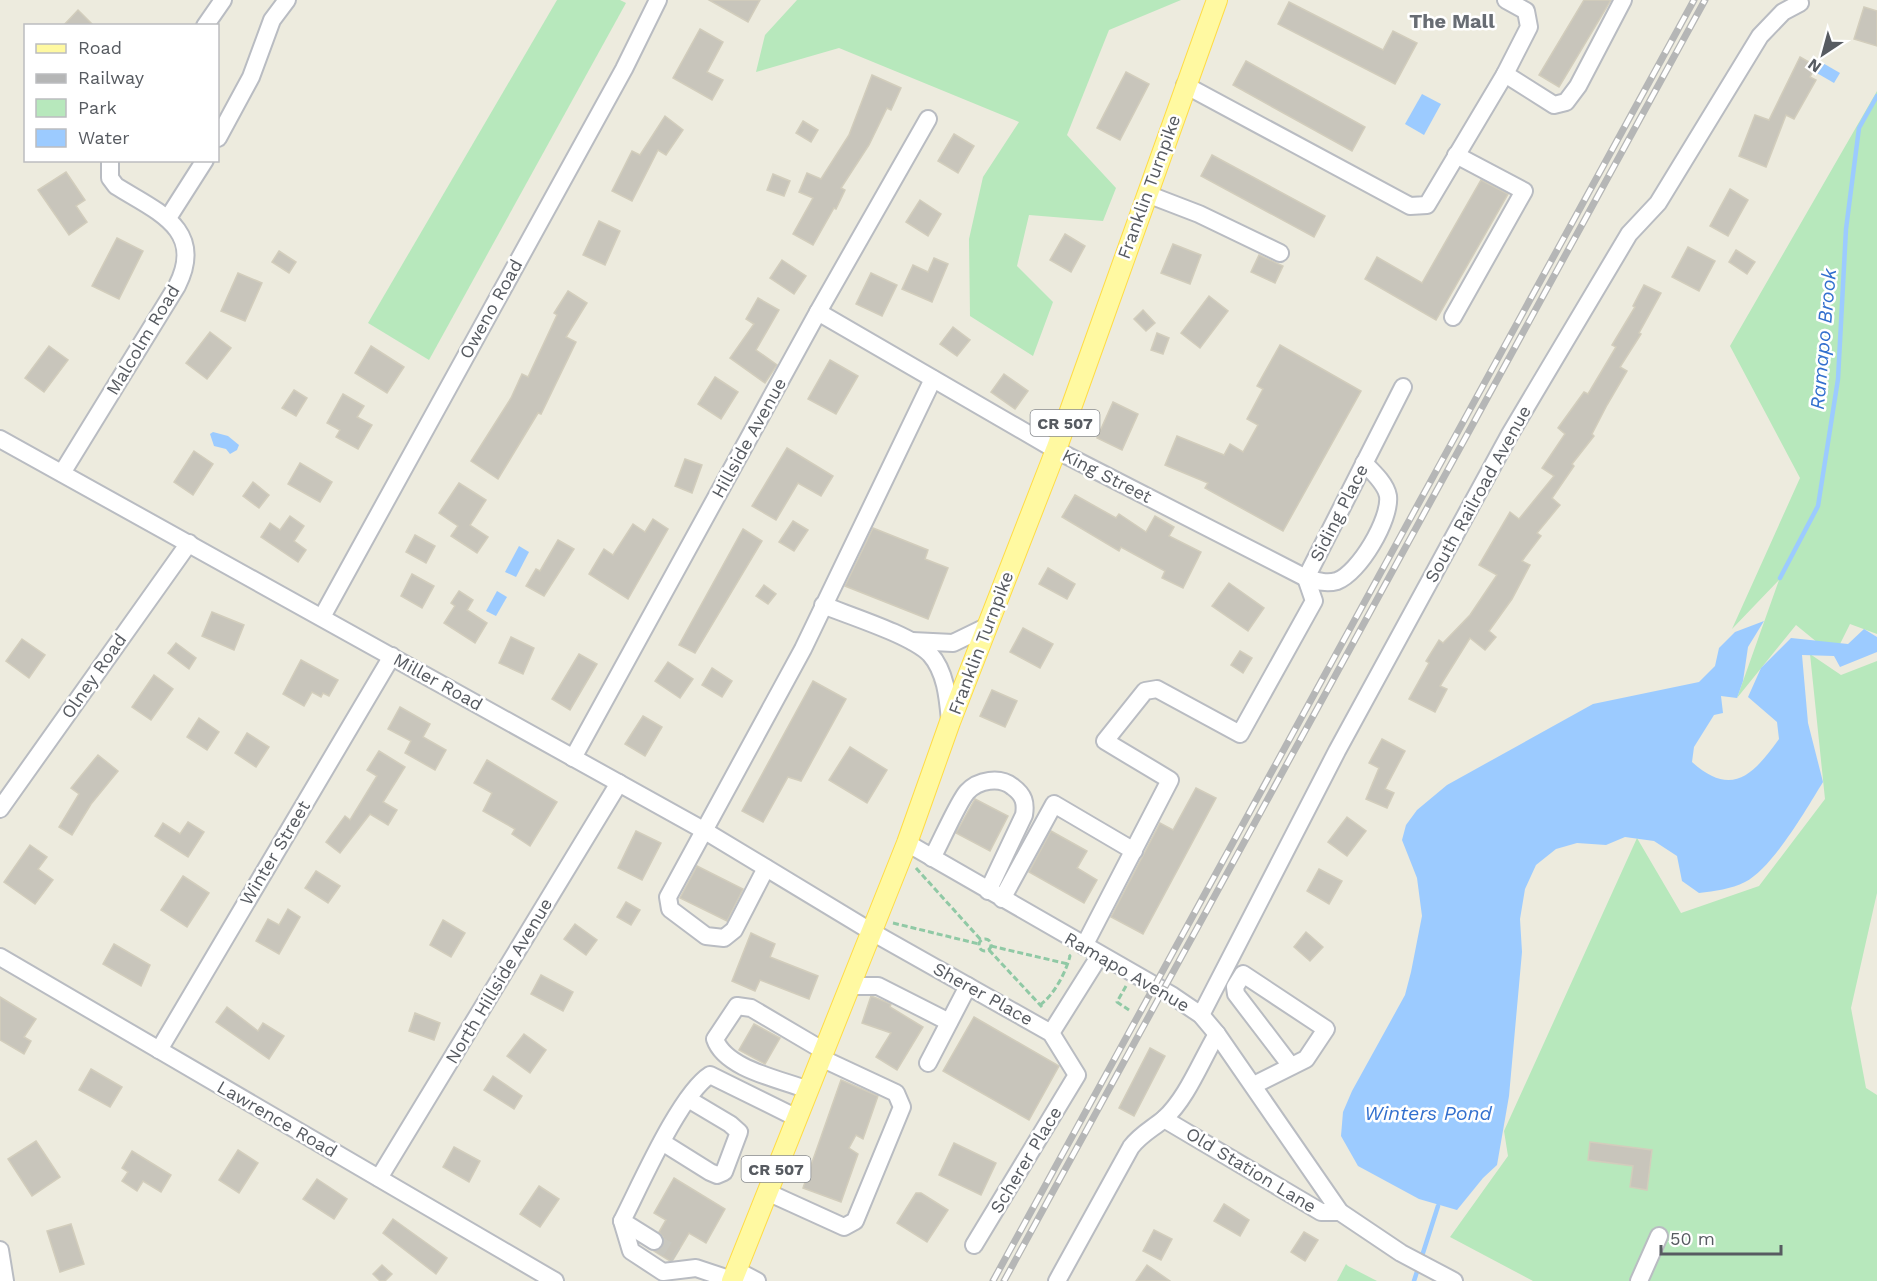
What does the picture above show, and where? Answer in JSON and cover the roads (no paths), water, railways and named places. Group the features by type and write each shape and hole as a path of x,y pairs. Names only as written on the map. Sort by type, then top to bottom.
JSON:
{"main road":[{"name":"Franklin Turnpike","path":"733,1277 907,843 950,722 1056,450 1217,0"}],"street":[{"path":"206,24 223,0"},
{"path":"219,136 250,77 272,20 287,0"},
{"name":"Oweno Road","path":"322,617 624,69 658,0"},
{"path":"1185,85 1410,206 1427,205 1505,74 1528,27 1526,11 1506,0"},
{"path":"1505,74 1554,105 1566,102 1578,86 1623,0"},
{"name":"South Railroad Avenue","path":"1201,1016 1337,751 1516,424 1629,234 1658,203 1760,36 1783,12 1800,3"},
{"name":"Hillside Avenue","path":"573,758 818,312 928,119"},
{"path":"1453,317 1524,191 1456,155"},
{"name":"Malcolm Road","path":"62,473 184,272 186,256 184,241 168,218 116,186 110,178 110,162"},
{"path":"168,218 204,162"},
{"path":"1146,194 1199,214 1280,253"},
{"name":"King Street","path":"818,312 1056,450 1306,578"},
{"path":"766,868 734,930 724,939 706,936 670,909 668,897 780,694 933,379"},
{"name":"Siding Place","path":"1134,850 1170,780 1105,741 1145,691 1157,689 1240,734 1314,601 1306,578 1403,387"},
{"name":"Miller Road","path":"0,439 705,831 872,932"},
{"path":"1306,578 1323,583 1347,576 1362,559 1383,522 1388,507 1388,494 1381,482 1364,463"},
{"name":"Olney Road","path":"0,808 189,543"},
{"path":"823,605 911,641 930,655 947,688 950,722"},
{"path":"911,641 952,643 988,626"},
{"name":"Winter Street","path":"159,1050 392,656"},
{"path":"931,866 967,792 986,781 998,780 1013,786 1026,803 1024,815 995,895"},
{"name":"North Hillside Avenue","path":"378,1178 619,783"},
{"path":"995,895 1054,804 1134,850 1084,946"},
{"name":"Ramapo Avenue","path":"907,843 931,866 995,895 1173,996 1201,1016 1217,1034 1254,1086 1340,1212"},
{"name":"Sherer Place","path":"872,932 1051,1033 1077,1075"},
{"path":"1051,1033 1100,955"},
{"name":"Lawrence Road","path":"0,957 555,1281"},
{"path":"1227,963 1326,1029 1306,1059 1254,1086"},
{"path":"1243,974 1235,987 1236,994 1291,1066"},
{"path":"850,986 878,986 949,1022"},
{"path":"928,1063 968,986"},
{"path":"767,1192 844,1227 855,1221 902,1107 896,1093 823,1055 751,1008 737,1006 715,1039 727,1058 769,1077 808,1090"},
{"path":"1057,1281 1131,1146 1141,1134 1164,1119 1179,1100 1217,1034"},
{"path":"696,1268 663,1272 631,1251 622,1221 662,1142 699,1082 710,1075 797,1118"},
{"name":"Scherer Place","path":"974,1245 1077,1075"},
{"path":"662,1142 717,1175 724,1172 739,1132 688,1099"},
{"name":"Old Station Lane","path":"1164,1119 1321,1212 1340,1212"},
{"path":"1340,1212 1401,1253 1448,1278"},
{"path":"622,1221 654,1240"},
{"path":"1639,1281 1659,1236"},
{"path":"0,1250 5,1281"},
{"path":"676,1255 696,1268 757,1281"}],"water":[{"path":"1821,62 1840,73 1834,83 1815,72"},
{"path":"1422,94 1441,104 1424,135 1405,124"},
{"path":"213,432 228,436 239,445 237,450 230,454 226,449 214,446 210,434"},
{"path":"519,546 529,552 516,577 505,572"},
{"path":"497,591 507,597 496,616 486,611"},
{"name":"Winters Pond","path":"1764,621 1748,647 1743,681 1737,698 1721,696 1723,713 1714,715 1694,747 1692,762 1706,773 1719,779 1741,778 1751,772 1779,739 1777,722 1748,697 1761,668 1791,638 1848,644 1864,629 1877,637 1877,652 1840,667 1834,656 1802,655 1808,723 1823,782 1777,852 1766,865 1745,882 1729,888 1699,893 1682,881 1677,856 1654,841 1625,837 1606,845 1577,843 1556,849 1536,865 1525,889 1520,919 1522,952 1509,1096 1497,1165 1483,1178 1457,1210 1419,1199 1358,1166 1341,1136 1343,1112 1352,1091 1405,995 1411,972 1422,916 1417,878 1402,840 1406,825 1417,810 1447,785 1593,704 1699,682 1715,666 1719,648 1735,632"}],"waterway":[{"name":"Ramapo Brook","path":"1780,578 1818,506 1838,379 1846,229 1859,128 1877,96"},
{"path":"1414,1281 1438,1206"}],"tunnel":[{"path":"654,1241 676,1255"}],"railway":[{"path":"993,1281 1694,0"},
{"path":"1004,1281 1705,0"}],"district":[{"name":"The Mall","path":"1452,21"}]}
